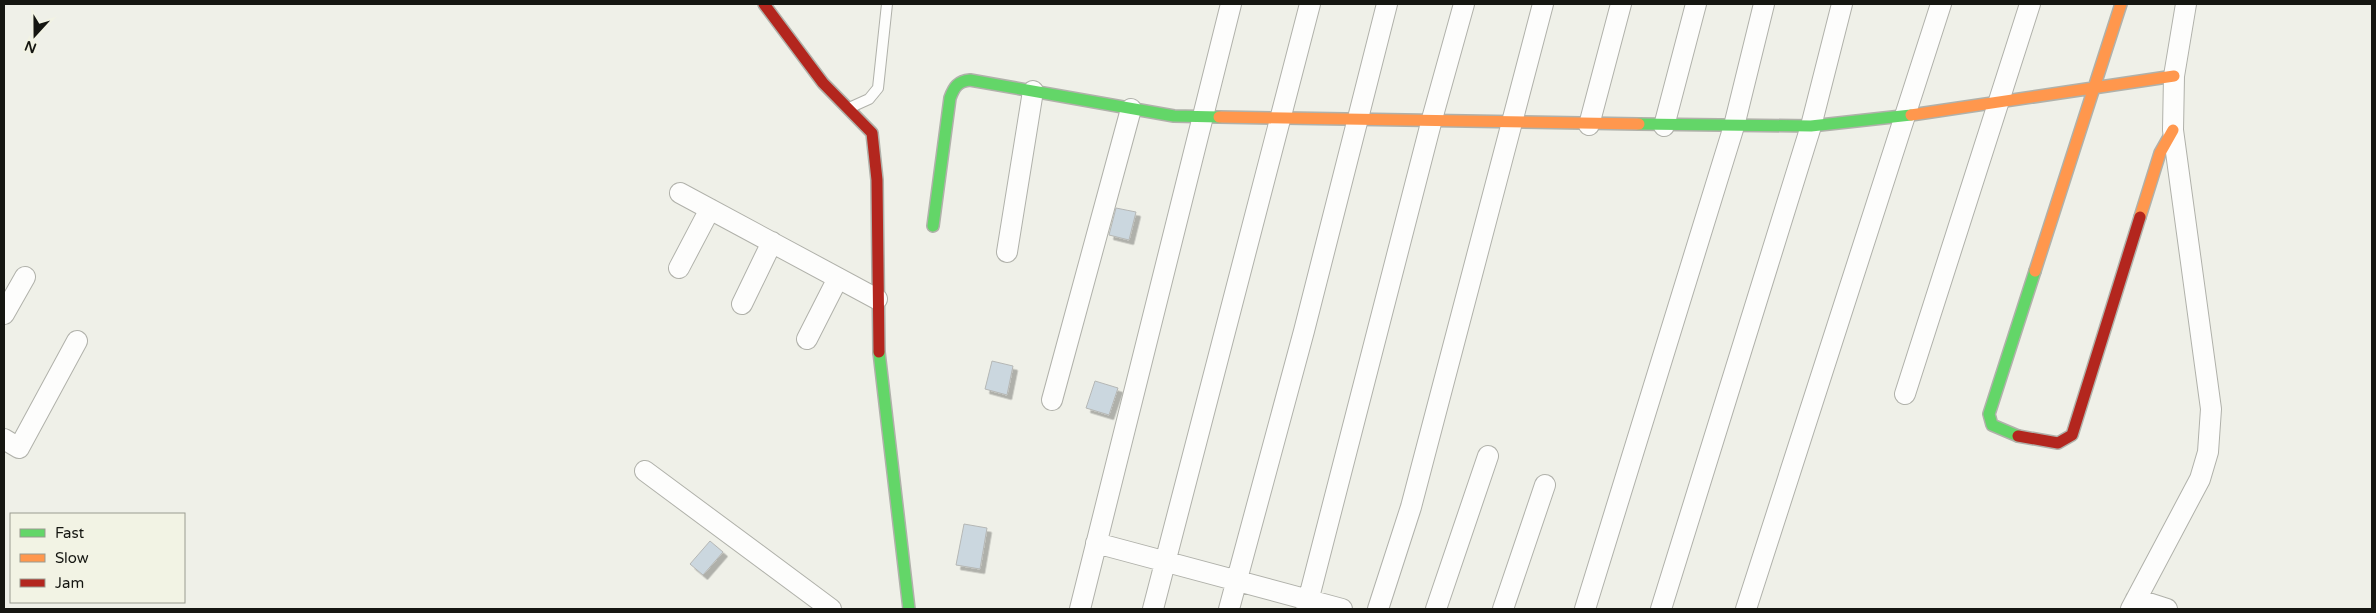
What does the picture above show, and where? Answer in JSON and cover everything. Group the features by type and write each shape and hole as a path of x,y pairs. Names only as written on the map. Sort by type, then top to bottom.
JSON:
{"street":[{"path":"764,4 823,83 872,133 877,180 877,299 882,394 909,609"},
{"path":"1080,609 1231,4"},
{"path":"1153,609 1310,4"},
{"path":"1229,609 1304,331 1387,4"},
{"path":"1307,605 1432,119 1464,4"},
{"path":"1378,609 1411,508 1510,121 1543,4"},
{"path":"1589,125 1620,4"},
{"path":"1664,126 1696,4"},
{"path":"1585,609 1734,126 1764,4"},
{"path":"1661,609 1811,126 1842,4"},
{"path":"1746,609 1941,4"},
{"path":"1905,394 2030,4"},
{"path":"2121,4 1990,410 1988,418 1991,424 2001,430 2058,443 2072,435 2160,153 2173,130"},
{"path":"2167,609 2134,604 2200,479 2208,452 2211,431 2210,410 2173,130 2174,76 2186,4"},
{"path":"933,226 950,98 954,86 961,80 1174,116 1432,119 1589,125 1811,126 1905,116 2174,76"},
{"path":"1007,252 1033,91"},
{"path":"1052,400 1131,108"},
{"path":"680,193 877,299"},
{"path":"678,268 710,209"},
{"path":"742,304 772,242"},
{"path":"4,314 25,277"},
{"path":"807,340 838,278"},
{"path":"4,439 19,448 77,341"},
{"path":"1436,609 1488,456"},
{"path":"645,471 832,609"},
{"path":"1503,609 1545,485"},
{"path":"1096,544 1237,581 1307,605 1342,609"}],"lane":[{"path":"848,108 870,99 878,88 887,4"}],"building":[{"path":"1116,208 1136,212 1129,240 1109,235"},
{"path":"992,361 1013,366 1007,395 985,389"},
{"path":"1095,381 1118,388 1109,415 1086,408"},
{"path":"964,524 987,528 980,569 956,565"},
{"path":"710,541 723,552 703,575 690,564"}],"traffic: fast":[{"path":"933,226 950,98 959,83 970,80 1174,116 1219,117"},
{"path":"1639,124 1811,126 1911,115"},
{"path":"2018,436 1992,425 1989,414 2035,271"},
{"path":"879,352 909,609"}],"traffic: slow":[{"path":"2035,271 2121,4"},
{"path":"1911,115 2174,76"},
{"path":"1219,117 1639,124"},
{"path":"2140,217 2160,153 2173,130"}],"traffic: jam":[{"path":"764,4 823,83 872,133 877,180 879,352"},
{"path":"2018,436 2058,443 2072,435 2140,217"}]}
